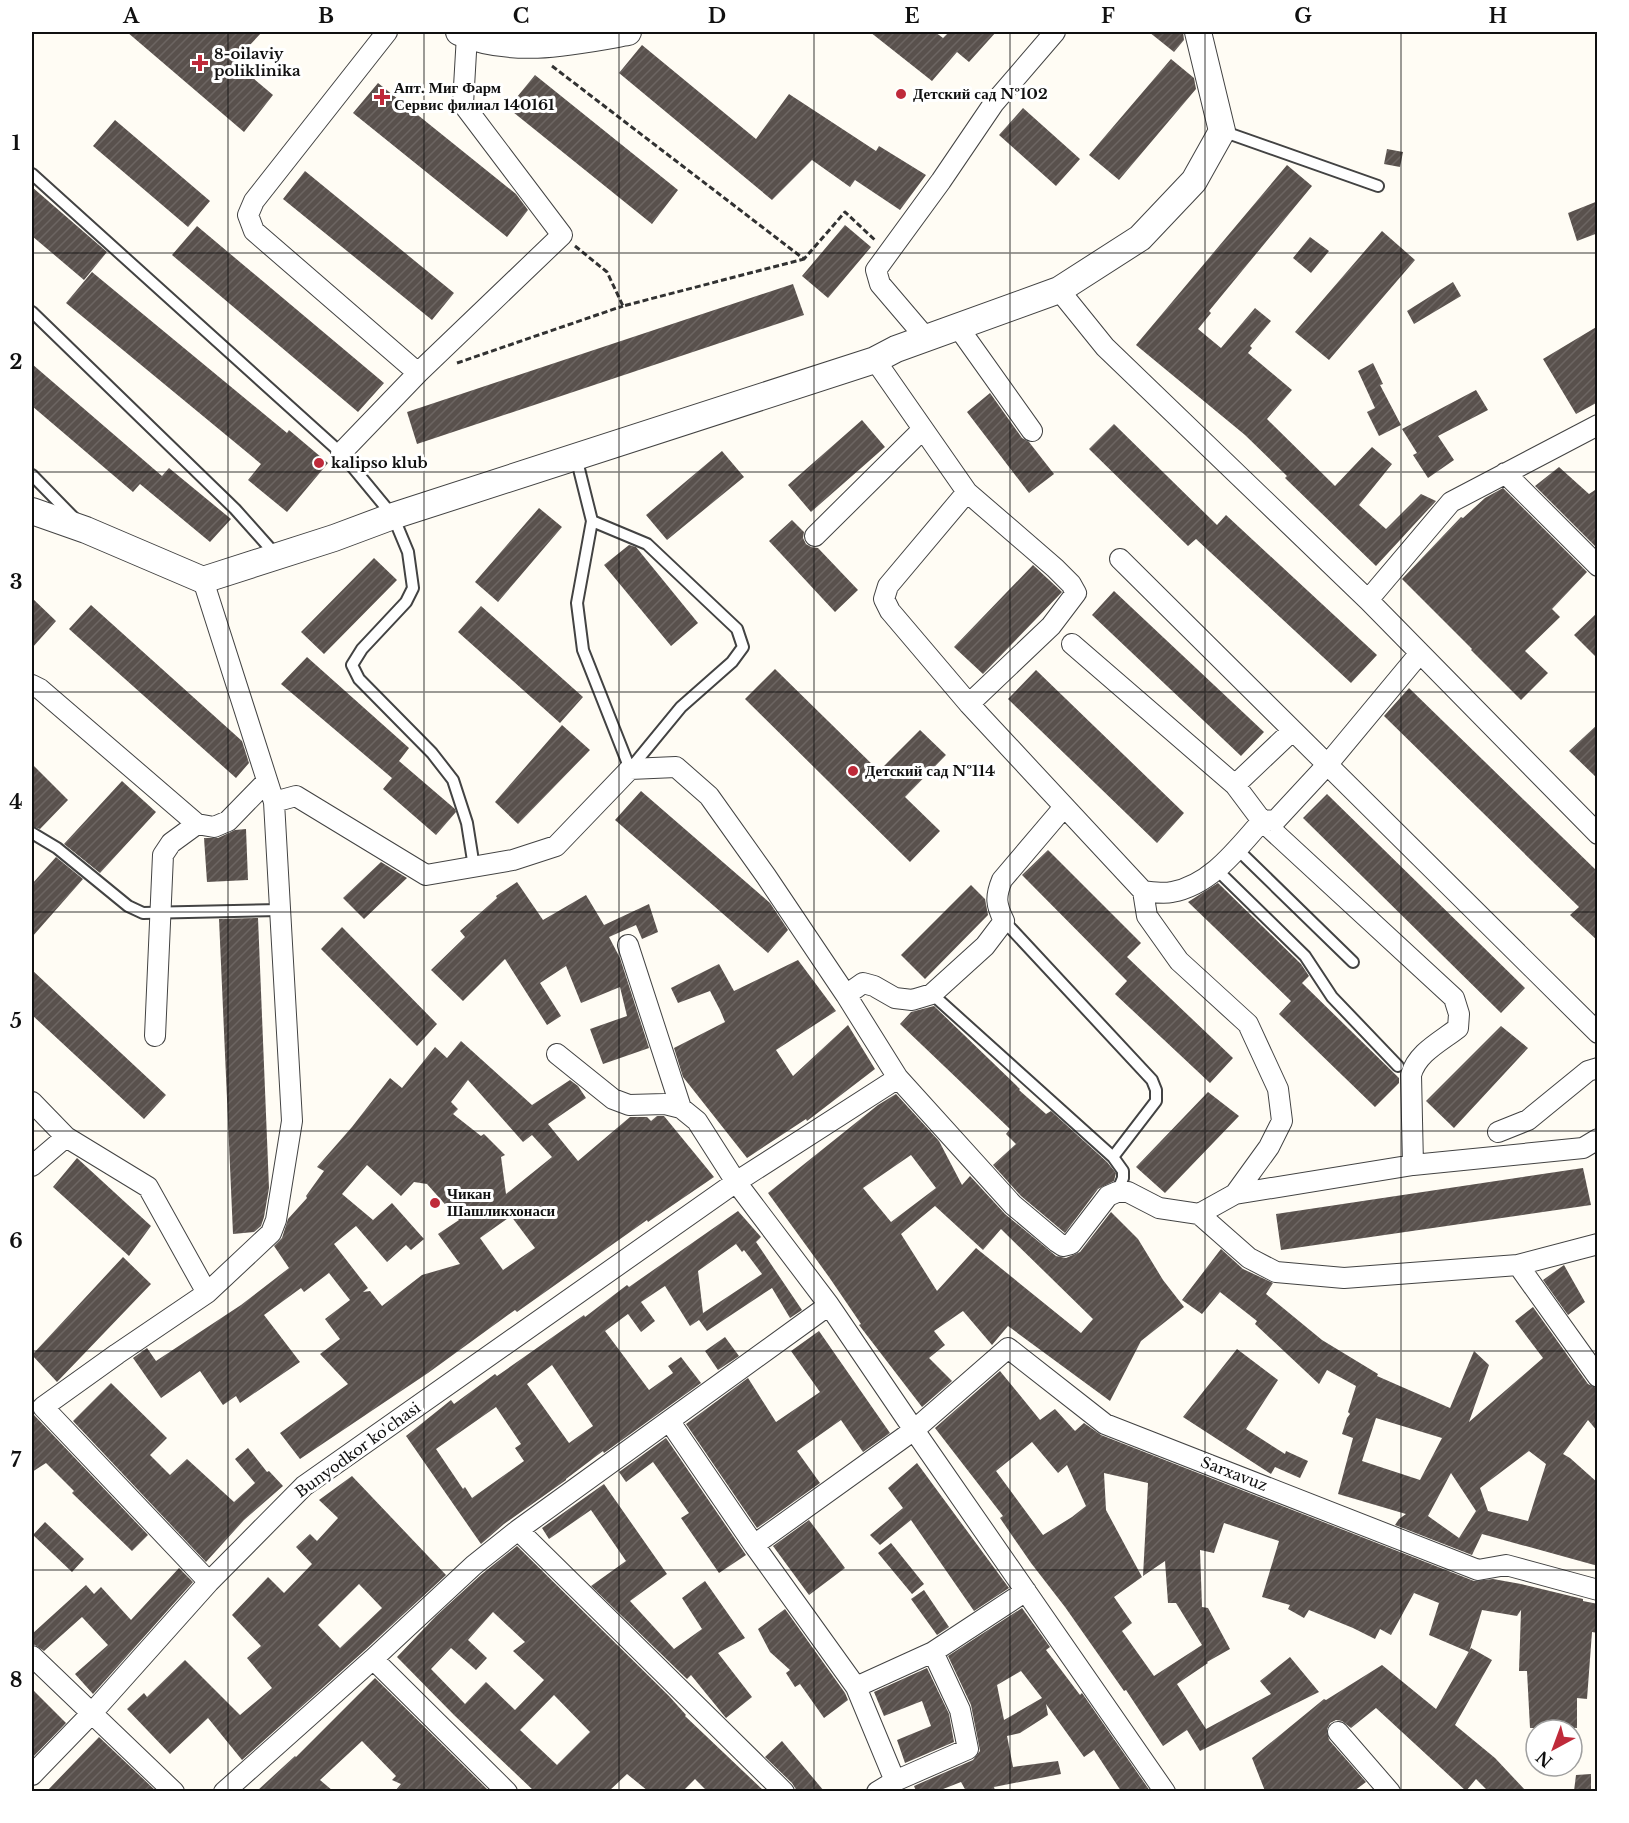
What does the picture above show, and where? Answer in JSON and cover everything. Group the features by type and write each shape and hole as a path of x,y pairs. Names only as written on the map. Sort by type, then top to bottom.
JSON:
{"street":[{"path":"387,32 254,201 248,215 254,231 418,373"},
{"path":"341,453 418,373 562,235 463,104 463,33 525,46 581,41 628,32"},
{"path":"926,338 880,284 876,270 994,103 1055,32"},
{"path":"32,511 86,530 203,580 874,360 896,349 1059,290 1140,238 1194,181 1222,131 1197,32"},
{"path":"1059,290 1105,346 1368,600 1598,834"},
{"path":"958,327 1032,431"},
{"path":"874,360 967,492 1055,568 1071,584 1076,593 1050,626 969,704"},
{"path":"1368,600 1451,502 1598,424"},
{"path":"814,536 923,429"},
{"path":"1505,473 1598,566"},
{"path":"967,492 888,586 884,599 890,611 969,704 1143,891 1147,916 1179,961 1248,1024 1278,1089 1282,1120 1269,1147 1235,1194"},
{"path":"1120,559 1598,1033"},
{"path":"203,580 274,802 292,1121 276,1220 271,1233 207,1293 117,1354 37,1402 209,1582"},
{"path":"1072,644 1235,785 1262,821 1454,998 1459,1014 1458,1028 1419,1058 1414,1065 1412,1076 1413,1165"},
{"path":"1143,891 1170,893 1193,885 1216,869 1262,821 1276,820 1327,765 1420,653"},
{"path":"32,685 40,689 197,824 214,827 228,821 266,782"},
{"path":"1235,785 1292,731"},
{"path":"274,802 296,796 426,875 513,860 556,846 630,769 676,767 709,796 846,995 898,1078 1013,1204 1063,1246 1071,1244 1107,1196 1117,1192 1128,1192 1159,1208 1199,1214 1249,1258 1276,1272 1344,1278 1518,1265 1598,1244"},
{"path":"846,995 863,983 874,986 895,998 912,1000 932,994 985,946 1004,921 996,900 1002,880 1064,807"},
{"path":"155,1036 163,855 171,843 197,824"},
{"path":"628,945 681,1108"},
{"path":"557,1054 613,1099 629,1105 664,1104 681,1108 697,1121 736,1182 830,1305 1165,1791"},
{"path":"1498,1132 1528,1120 1588,1071 1598,1068"},
{"name":"Bunyodkor ko'chasi","path":"32,1775 209,1582 304,1486 736,1182 898,1078"},
{"path":"32,1102 66,1137 148,1187 207,1293"},
{"path":"32,1166 66,1137"},
{"path":"1199,1214 1235,1194 1413,1165 1583,1148 1598,1139"},
{"path":"1518,1265 1598,1377"},
{"path":"224,1791 374,1659 474,1565 518,1530 830,1305"},
{"name":"Sarxavuz","path":"914,1430 1008,1348 1105,1424 1478,1570 1506,1565 1598,1590"},
{"path":"670,1422 754,1545 856,1686 896,1781"},
{"path":"754,1545 914,1430"},
{"path":"518,1530 784,1791"},
{"path":"856,1686 933,1652 1026,1591"},
{"path":"877,1791 968,1749 960,1710 933,1652"},
{"path":"32,1656 174,1791"},
{"path":"374,1659 507,1791"},
{"path":"1338,1732 1390,1791"}],"lane":[{"path":"1222,131 1378,186"},
{"path":"32,174 341,453 393,516 408,552 413,588 406,602 362,649 352,665 359,679 432,753 453,780 468,823 474,867"},
{"path":"32,312 235,509 277,556"},
{"path":"576,457 592,521 577,603 583,650 630,769 681,707 732,662 742,647 737,629 647,544 592,521"},
{"path":"32,476 86,530"},
{"path":"32,833 57,848 128,906 143,913 280,910"},
{"path":"1237,849 1353,962"},
{"path":"1216,869 1305,956 1332,997 1398,1066"},
{"path":"1004,921 1152,1080 1156,1090 1156,1101 1113,1157"},
{"path":"932,994 1113,1157 1123,1171 1117,1192"}],"path":[{"path":"551,65 804,259"},
{"path":"457,363 623,306 804,259 844,212 889,252"},
{"path":"562,235 607,272 623,306"}],"building":[{"name":"8-oilaviy poliklinika","path":"127,32 262,32 234,62 273,95 244,132"},
{"path":"870,32 935,32 943,38 949,32 996,32 969,62 957,52 932,81"},
{"path":"1149,32 1183,32 1184,40 1174,52"},
{"path":"642,45 756,139 789,94 876,151 879,146 926,175 900,210 855,180 850,187 812,160 772,200 619,73"},
{"path":"1171,59 1194,78 1196,89 1119,180 1089,155"},
{"path":"535,75 678,190 652,224 508,108"},
{"path":"378,83 516,194 528,210 507,237 353,113"},
{"path":"1023,108 1080,159 1056,186 999,135"},
{"path":"115,120 210,201 188,227 93,146"},
{"path":"1387,149 1403,152 1400,167 1384,164"},
{"path":"1287,165 1312,186 1209,311 1211,313 1198,329 1221,348 1255,308 1271,321 1250,346 1252,348 1248,353 1292,390 1267,419 1335,486 1372,447 1392,464 1359,505 1386,529 1421,494 1436,501 1376,566 1285,478 1287,476 1245,435 1136,345"},
{"path":"305,171 454,293 432,320 283,199"},
{"path":"32,187 107,252 84,280 32,236"},
{"path":"1598,201 1598,233 1577,241 1568,213"},
{"path":"845,225 871,247 828,298 802,276"},
{"path":"197,226 384,383 358,412 172,255"},
{"path":"1382,231 1415,260 1329,360 1295,332"},
{"path":"1310,237 1329,251 1311,273 1293,258"},
{"path":"92,272 287,433 289,430 328,463 287,512 248,480 261,464 66,303"},
{"path":"1453,282 1461,296 1414,324 1407,311"},
{"path":"793,284 804,315 417,444 407,412"},
{"path":"1598,326 1598,402 1576,414 1543,359"},
{"path":"1373,363 1383,384 1380,385 1401,425 1379,436 1367,412 1375,408 1358,371"},
{"path":"32,364 162,476 169,468 231,519 210,542 140,484 133,492 32,406"},
{"path":"1476,390 1488,410 1438,436 1454,460 1428,478 1413,455 1417,453 1402,429"},
{"path":"990,393 1022,438 1029,442 1054,474 1029,493 967,412"},
{"path":"862,420 885,447 811,512 788,485"},
{"path":"1114,424 1217,525 1226,515 1377,655 1351,683 1196,539 1188,546 1089,449"},
{"path":"722,451 744,477 667,540 646,515"},
{"path":"1559,467 1589,494 1598,488 1598,549 1535,486"},
{"path":"1503,488 1587,572 1552,609 1560,617 1525,651 1548,673 1521,700 1402,579 1461,517 1463,518 1485,498"},
{"path":"539,508 562,527 498,602 475,582"},
{"path":"792,520 804,532 803,538 806,544 818,548 858,590 835,612 769,541"},
{"path":"629,545 636,547 698,623 671,646 604,565"},
{"path":"374,558 397,580 324,654 301,632"},
{"path":"1033,565 1062,592 983,674 954,647"},
{"path":"1114,591 1264,732 1241,756 1092,615"},
{"path":"32,598 56,621 32,648"},
{"path":"91,605 242,741 249,763 236,778 69,629"},
{"path":"481,606 583,697 560,723 458,632"},
{"path":"1598,612 1598,659 1574,635"},
{"path":"307,657 409,748 399,761 455,809 456,812 436,835 383,789 392,778 281,684"},
{"path":"775,669 879,771 920,730 946,755 905,797 940,831 910,862 745,699"},
{"path":"1036,670 1184,813 1157,843 1008,699"},
{"path":"1409,688 1598,872 1598,941 1570,915 1579,907 1384,716"},
{"path":"1598,724 1598,779 1569,751"},
{"path":"562,725 590,750 518,824 495,802"},
{"path":"32,764 68,800 40,829 32,826"},
{"path":"122,781 156,812 100,873 64,844"},
{"path":"641,791 770,903 788,930 768,953 615,820"},
{"path":"1327,794 1525,988 1501,1013 1303,818"},
{"path":"246,829 248,880 207,882 204,838 218,838 235,830"},
{"path":"1048,850 1141,943 1127,957 1233,1058 1210,1083 1115,994 1127,981 1022,875"},
{"path":"56,857 83,879 32,937 32,884"},
{"path":"381,862 407,878 364,919 343,898"},
{"path":"517,882 543,920 586,895 604,925 649,904 658,932 642,939 636,925 609,937 620,958 649,1048 603,1064 590,1029 627,1016 620,987 581,1003 566,966 540,983 561,1016 547,1025 505,959 463,1001 431,970 465,937 460,931 497,898 496,896"},
{"path":"1218,883 1301,964 1309,976 1302,983 1399,1078 1399,1083 1375,1107 1279,1014 1291,1001 1188,902"},
{"path":"971,885 985,899 988,915 925,979 901,955"},
{"path":"258,918 269,1188 261,1226 254,1232 233,1234 219,919"},
{"path":"342,927 437,1024 417,1046 321,949"},
{"path":"798,960 836,1011 776,1050 793,1076 848,1025 875,1069 807,1121 806,1119 747,1158 683,1077 674,1048 725,1022 720,1010 710,991 678,1003 671,988 719,964 734,991"},
{"path":"32,970 166,1095 144,1119 32,1015"},
{"path":"934,1006 1019,1090 1046,1114 1051,1111 1116,1173 1114,1181 1098,1189 1065,1233 1021,1196 993,1165 1016,1144 1006,1134 1010,1129 900,1024 911,1012"},
{"path":"1501,1026 1528,1048 1454,1128 1426,1101"},
{"path":"461,1041 532,1105 570,1080 578,1086 586,1098 548,1124 578,1161 630,1117 647,1117 651,1121 657,1116 664,1116 714,1177 648,1222 647,1220 517,1312 515,1310 428,1373 300,1459 280,1433 348,1384 320,1354 340,1339 325,1319 350,1300 329,1273 304,1292 301,1288 264,1315 300,1362 240,1403 236,1396 223,1405 200,1371 161,1398 133,1358 147,1348 156,1361 241,1305 289,1268 274,1246 282,1238 288,1219 307,1198 306,1196 324,1171 317,1167 390,1078 402,1088 435,1047 447,1058","holes":["468,1080 523,1142 532,1135 552,1157 506,1194 501,1157 505,1155 484,1134 481,1136 453,1114 458,1109 451,1102","367,1165 401,1196 414,1182 427,1184 459,1220 438,1234 460,1264 422,1275 382,1306 370,1291 363,1292 368,1288 334,1244 356,1226 387,1262 406,1245 411,1250 424,1239 392,1203 373,1220 342,1194","511,1216 535,1248 503,1270 480,1238"]},
{"path":"1208,1092 1239,1116 1165,1193 1136,1167"},
{"path":"896,1094 939,1141 962,1185 970,1176 1005,1214 1056,1256 1066,1258 1080,1252 1111,1212 1138,1239 1163,1280 1184,1307 1141,1341 1110,1401 1008,1326 992,1345 963,1311 934,1331 945,1345 929,1358 952,1381 922,1407 859,1325 861,1324 829,1277 768,1193 878,1105","holes":["911,1155 936,1188 891,1222 863,1188","935,1206 983,1250 1001,1229 1093,1319 1081,1333 976,1248 937,1291 901,1234"]},
{"path":"77,1158 151,1226 129,1256 53,1187"},
{"path":"1583,1168 1591,1205 1281,1250 1276,1214"},
{"path":"738,1211 761,1237 756,1242 802,1310 790,1318 772,1288 707,1331 699,1320 690,1326 665,1286 641,1302 655,1321 641,1332 628,1314 605,1331 649,1390 673,1373 668,1366 681,1357 701,1383 604,1453 603,1451 504,1524 481,1544 406,1436 451,1400 454,1404 495,1374 497,1376 584,1315 585,1317 627,1285 629,1287","holes":["736,1244 742,1252 744,1250 762,1274 703,1313 698,1271","552,1365 593,1426 569,1443 527,1384","496,1407 521,1444 515,1448 524,1461 472,1498 465,1487 463,1489 436,1449"]},
{"path":"1221,1249 1243,1269 1273,1283 1266,1294 1322,1340 1378,1374 1377,1376 1450,1408 1474,1351 1489,1365 1469,1422 1543,1358 1515,1321 1533,1307 1588,1384 1598,1389 1598,1432 1588,1420 1563,1454 1598,1483 1598,1566 1482,1534 1472,1555 1395,1525 1406,1514 1338,1494 1353,1438 1342,1434 1350,1414 1348,1412 1356,1386 1327,1370 1319,1384 1255,1324 1257,1321 1220,1292 1202,1314 1182,1300","holes":["1376,1418 1442,1438 1420,1480 1362,1461","1529,1451 1546,1464 1528,1521 1488,1511 1480,1488","1451,1473 1476,1511 1459,1538 1428,1516"]},
{"path":"123,1257 151,1284 57,1382 32,1355"},
{"path":"1564,1265 1585,1302 1568,1315 1543,1280"},
{"path":"819,1331 890,1433 863,1452 841,1420 797,1451 820,1483 757,1528 686,1424 748,1378 776,1422 820,1392 791,1351"},
{"path":"725,1337 739,1356 718,1370 705,1351"},
{"path":"1237,1349 1278,1380 1246,1429 1285,1454 1286,1451 1308,1461 1300,1478 1275,1467 1271,1474 1183,1417"},
{"path":"1000,1371 1040,1420 1055,1409 1075,1431 1084,1423 1101,1435 1474,1581 1493,1579 1521,1584 1598,1604 1598,1633 1592,1632 1587,1699 1577,1698 1577,1718 1529,1718 1527,1671 1519,1671 1521,1610 1517,1616 1482,1610 1469,1652 1429,1635 1439,1603 1414,1593 1391,1635 1380,1629 1375,1639 1309,1610 1304,1618 1288,1609 1290,1605 1262,1597 1279,1541 1224,1523 1214,1553 1200,1550 1202,1607 1208,1608 1230,1649 1207,1662 1177,1684 1206,1729 1271,1694 1260,1681 1290,1657 1319,1692 1200,1751 1187,1730 1163,1746 1126,1690 1124,1691 1031,1563 1000,1518 1003,1516 935,1428","holes":["1032,1442 1058,1473 1067,1465 1086,1506 1043,1535 996,1471","1104,1473 1148,1483 1143,1576 1165,1561 1168,1603 1176,1603 1202,1645 1154,1676 1122,1631 1132,1623 1114,1597 1142,1577 1106,1510"]},
{"path":"111,1383 167,1438 150,1455 170,1475 187,1459 234,1502 255,1483 235,1459 248,1448 267,1472 269,1471 283,1486 244,1520 206,1562 73,1421"},
{"path":"32,1410 34,1415 148,1535 132,1551 72,1493 74,1491 46,1463 32,1472"},
{"path":"666,1438 746,1555 719,1573 681,1518 689,1513 653,1462 626,1482 619,1472"},
{"path":"917,1463 1009,1588 974,1611 911,1520 880,1545 870,1535 903,1508 888,1488"},
{"path":"352,1476 446,1575 242,1760 208,1718 170,1754 127,1709 144,1693 147,1697 185,1660 240,1715 272,1688 247,1658 261,1646 232,1615 268,1577 284,1593 312,1564 296,1547 310,1534 317,1541 338,1518 319,1500","holes":["359,1584 382,1608 340,1648 318,1625"]},
{"path":"604,1484 667,1574 630,1601 674,1649 702,1629 682,1598 705,1581 745,1638 718,1653 752,1697 726,1718 691,1675 687,1679 591,1586 626,1561 591,1510 549,1539 542,1528"},
{"path":"809,1520 845,1568 809,1595 773,1546"},
{"path":"45,1522 84,1559 72,1572 33,1535"},
{"path":"891,1543 924,1584 912,1594 878,1553"},
{"path":"517,1546 669,1696 685,1716 764,1791 707,1791 695,1779 683,1791 648,1791 627,1774 609,1791 534,1791 397,1657 436,1616","holes":["493,1612 525,1642 513,1651 544,1680 515,1710 486,1682 465,1704 431,1669 451,1648 476,1670 487,1658 468,1640","554,1695 590,1732 557,1765 520,1730"]},
{"path":"179,1568 193,1582 93,1694 75,1674 108,1645 82,1617 44,1651 32,1644 32,1634 86,1585 94,1594 101,1587 131,1620"},
{"path":"924,1590 949,1627 937,1635 911,1599"},
{"path":"1022,1608 1050,1647 1046,1650 1080,1695 1082,1693 1150,1791 1121,1791 1094,1750 1084,1757 1046,1704 1048,1715 1020,1733 1007,1736 1013,1767 1058,1761 1061,1774 994,1787 995,1791 966,1791 961,1782 938,1791 916,1791 914,1786 973,1760 980,1751 971,1705 948,1656","holes":["1021,1671 1042,1698 1004,1720 997,1685"]},
{"path":"785,1609 848,1700 824,1718 800,1684 795,1687 786,1673 790,1670 770,1652 758,1629"},
{"path":"1471,1648 1492,1660 1455,1725 1495,1758 1526,1791 1488,1791 1476,1779 1466,1791 1376,1708 1351,1728 1342,1721 1336,1720 1330,1723 1327,1729 1329,1740 1366,1782 1354,1791 1265,1791 1252,1758 1324,1699 1326,1700 1382,1665 1436,1709"},
{"path":"927,1668 949,1714 954,1742 905,1763 897,1740 931,1726 922,1701 884,1716 874,1692"},
{"path":"375,1678 489,1791 395,1791 401,1784 392,1780 396,1776 362,1741 320,1780 333,1791 257,1791 296,1757"},
{"path":"32,1689 66,1723 32,1758"},
{"path":"99,1737 156,1791 47,1791"},
{"path":"782,1741 824,1791 797,1791 792,1783 765,1757"},
{"path":"1584,1774 1591,1774 1591,1791 1574,1791 1576,1778 1584,1778"}],"place":[{"name":"8-oilaviy poliklinika","path":"200,63"},
{"name":"Детский сад №102","path":"901,94"},
{"name":"Апт. Миг Фарм Сервис филиал 140161","path":"382,97"},
{"name":"kalipso klub","path":"319,463"},
{"name":"Детский сад №114","path":"853,771"},
{"name":"Чикан Шашликхонаси","path":"435,1203"}]}
